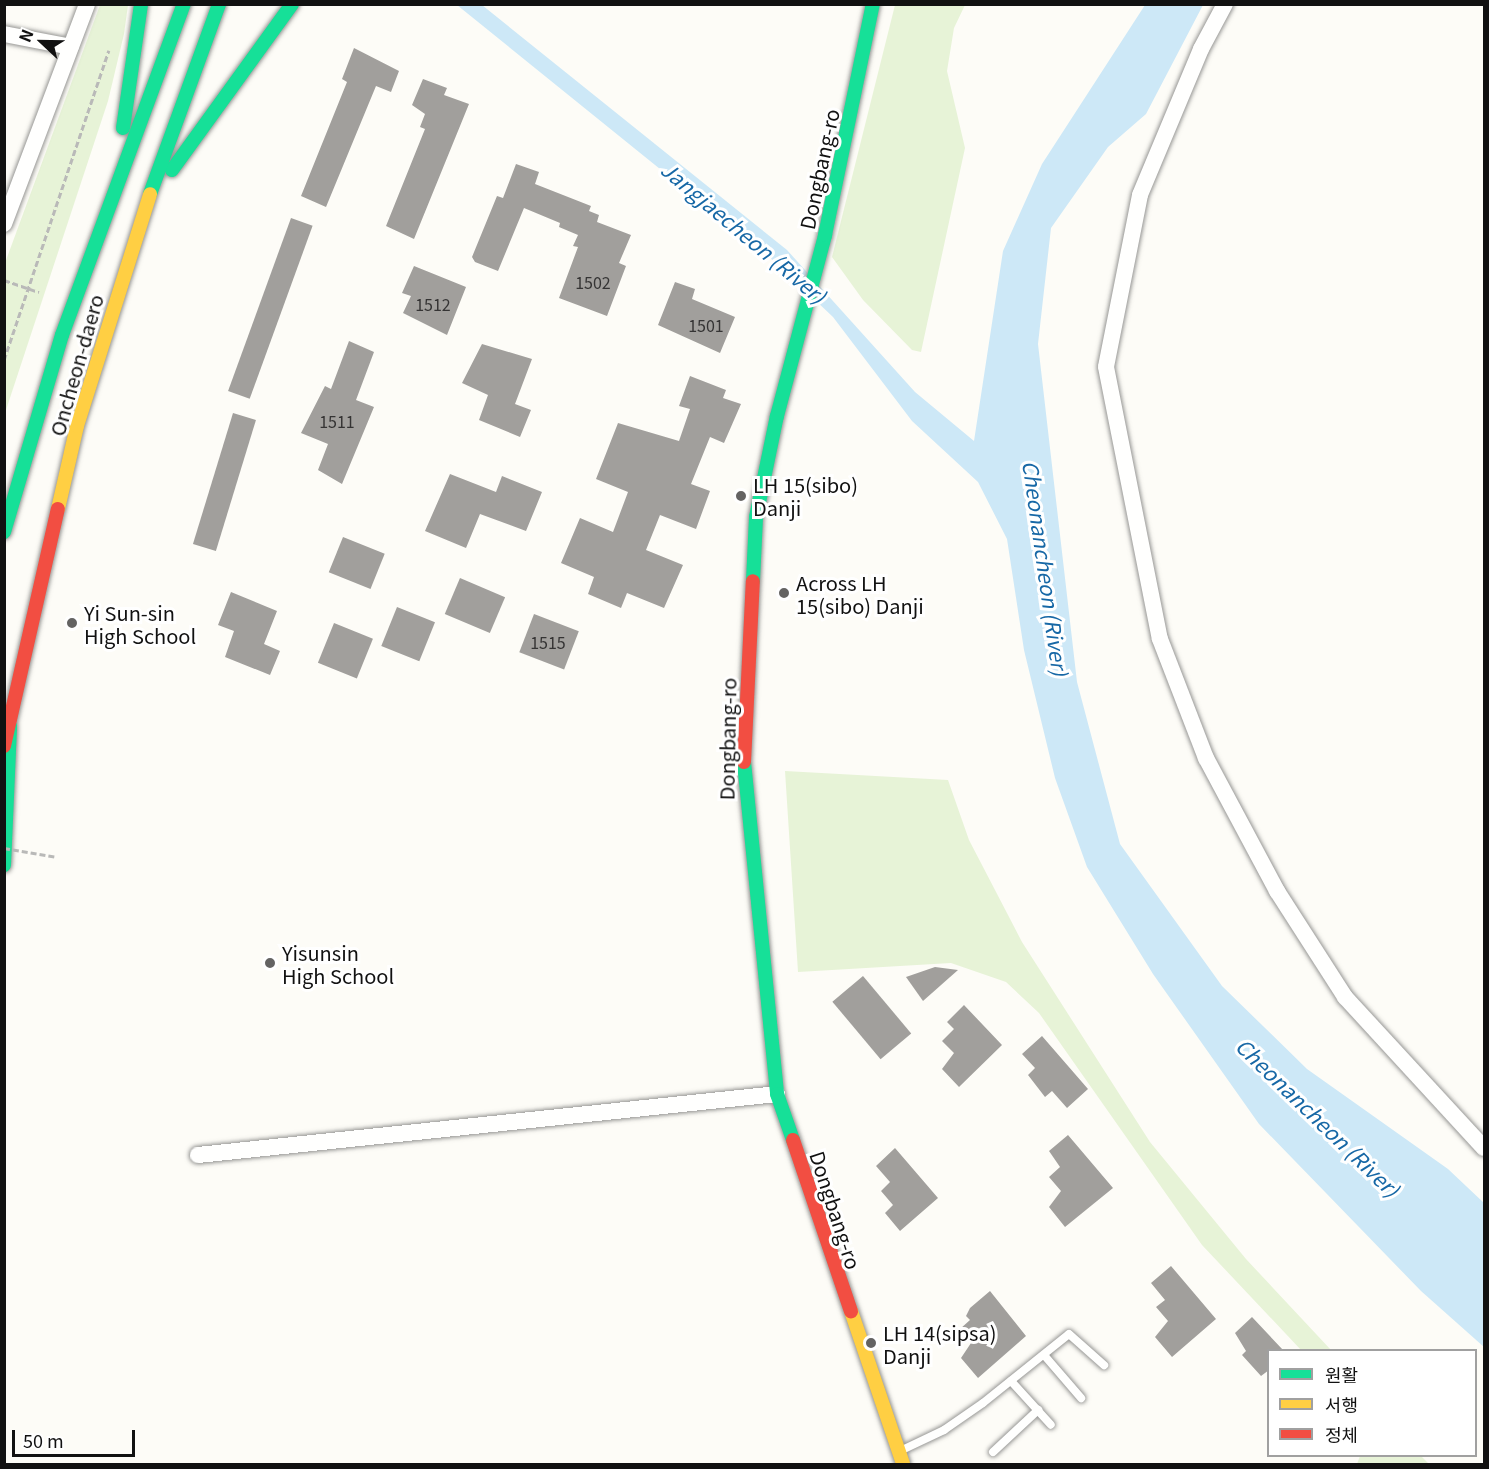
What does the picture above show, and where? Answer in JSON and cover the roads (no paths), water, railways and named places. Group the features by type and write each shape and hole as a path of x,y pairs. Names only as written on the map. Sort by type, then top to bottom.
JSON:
{"main road":[{"path":"114,187 141,4"},
{"name":"Oncheon-daero","path":"4,532 30,443 114,187 184,4"},
{"name":"Oncheon-daero","path":"4,746 10,710 77,426 145,210 219,4"},
{"path":"190,87 236,4"},
{"path":"145,210 246,62 292,4"},
{"name":"Dongbang-ro","path":"873,4 825,235 794,350 756,518 743,783 777,1094 901,1458"},
{"path":"4,478 30,443"},
{"path":"4,865 10,710"}],"street":[{"path":"4,224 87,4"},
{"path":"1226,4 1201,49 1140,195 1106,367 1160,639 1206,758 1277,891 1346,998 1485,1148"},
{"path":"4,34 71,47"},
{"path":"198,1155 777,1094"}],"lane":[{"path":"901,1458 1011,1381 1069,1334 1081,1339 1104,1365"},
{"path":"1044,1355 1081,1398"},
{"path":"1011,1381 1051,1425"},
{"path":"993,1452 1038,1410"}],"water":[{"path":"457,5 482,5 787,250 915,392 974,441 1003,251 1042,164 1145,5 1203,5 1146,114 1108,147 1051,228 1038,344 1077,682 1120,844 1222,986 1307,1069 1448,1169 1484,1203 1484,1347 1421,1291 1259,1124 1153,974 1087,867 1055,778 1024,650 1007,539 978,482 912,421 833,317 775,262"}],"place":[{"name":"LH 15(sibo) Danji","path":"741,496"},
{"name":"Across LH 15(sibo) Danji","path":"784,593"},
{"name":"Yi Sun-sin High School","path":"72,623"},
{"name":"Yisunsin High School","path":"270,963"},
{"name":"LH 14(sipsa) Danji","path":"871,1343"}],"water label":[{"name":"Jangjaecheon (River)","path":"744,232"},
{"name":"Cheonancheon (River)","path":"1046,568"},
{"name":"Cheonancheon (River)","path":"1318,1117"}]}
